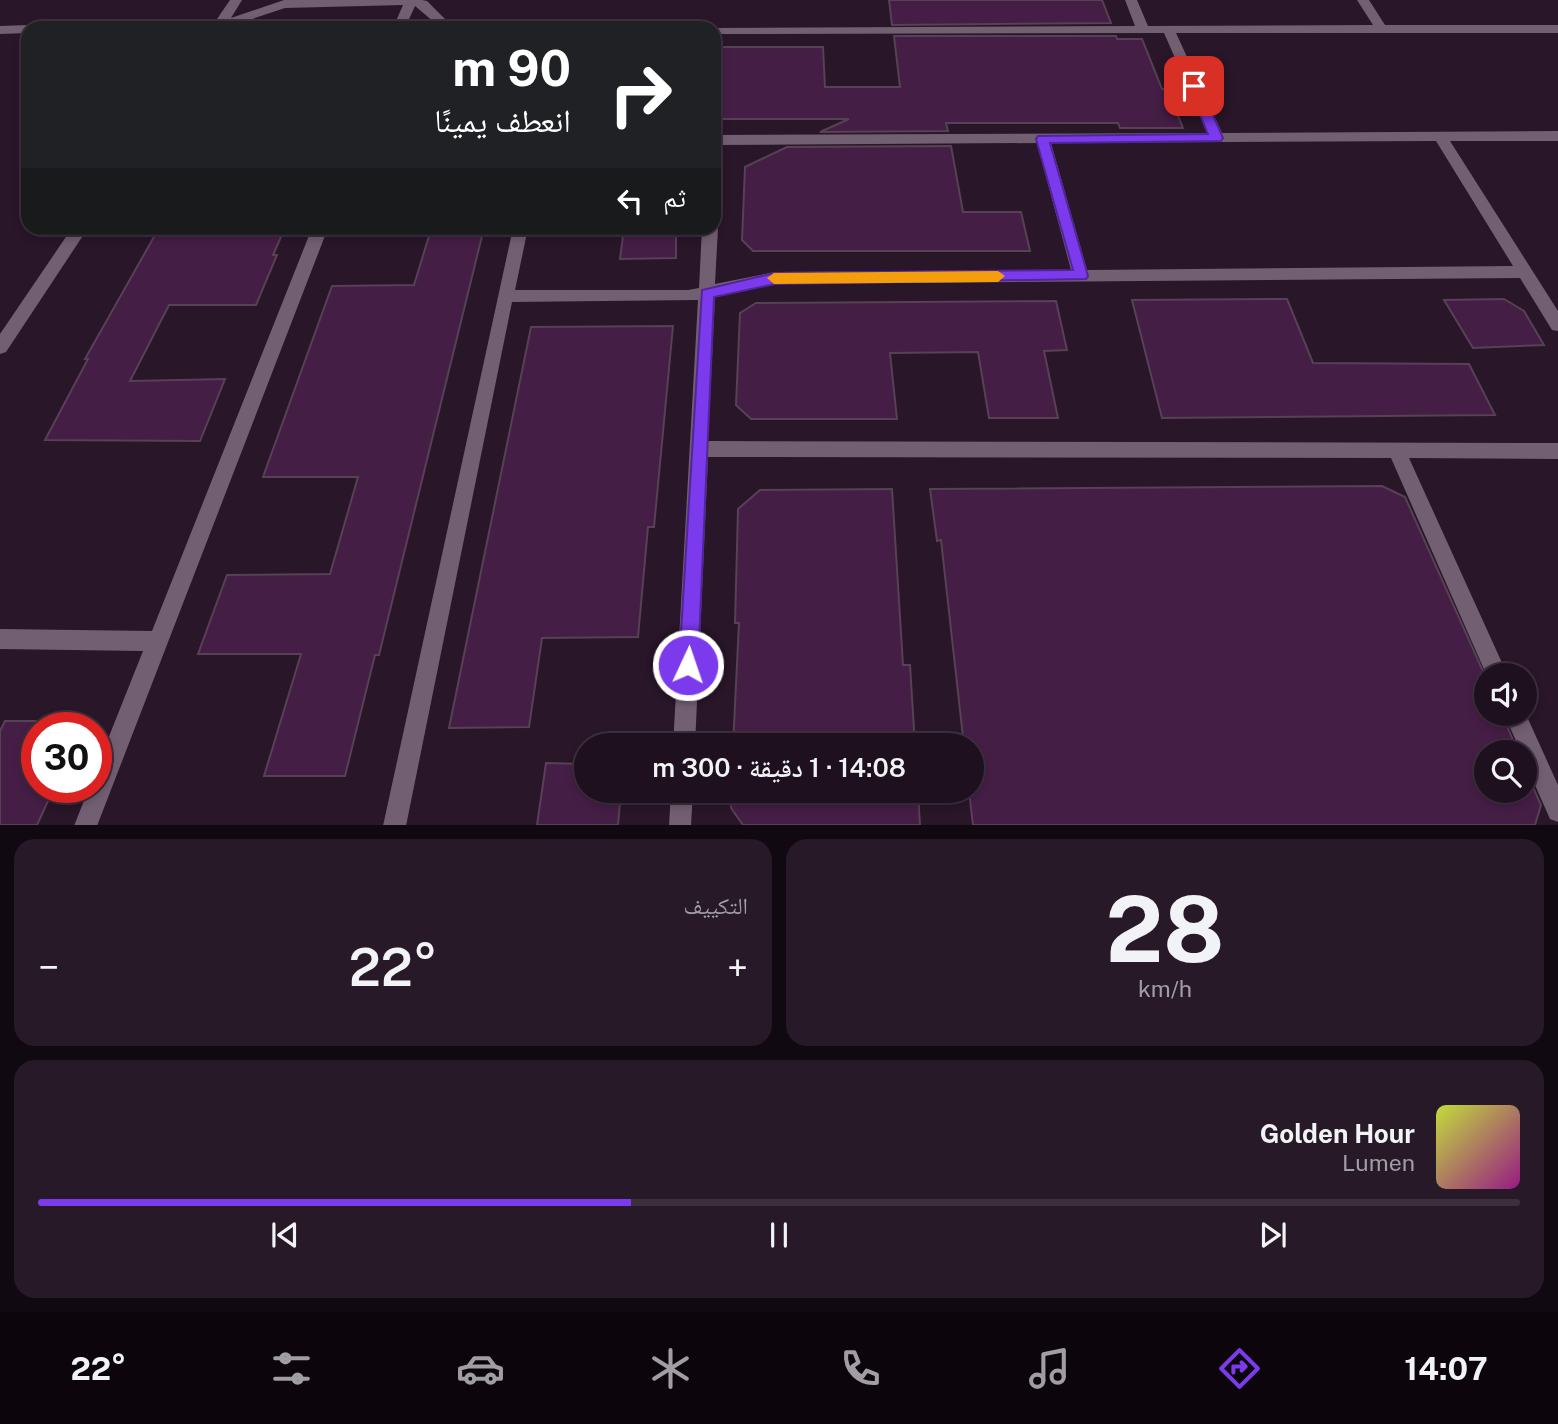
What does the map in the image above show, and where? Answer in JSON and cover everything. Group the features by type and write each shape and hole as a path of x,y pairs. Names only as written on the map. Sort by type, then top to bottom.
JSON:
{"street":[{"path":"222,21 236,0"},
{"path":"1131,0 1143,29"},
{"path":"1363,0 1381,29"},
{"path":"402,21 410,1"},
{"path":"235,21 284,4 410,1 423,4 441,21"},
{"path":"0,30 21,29"},
{"path":"1168,29 1217,138"},
{"path":"721,30 1558,29"},
{"path":"1440,136 1558,325"},
{"path":"721,140 1558,136"},
{"path":"1043,139 1081,276"},
{"path":"0,347 75,235"},
{"path":"85,825 317,235"},
{"path":"394,825 519,235"},
{"path":"685,733 710,235"},
{"path":"506,296 670,297 707,293 775,278 1524,272"},
{"path":"699,449 1558,451"},
{"path":"1397,451 1492,663"},
{"path":"0,639 158,641"},
{"path":"1520,726 1558,811"},
{"path":"680,825 681,803"}],"building":[{"path":"889,0 1102,0 1111,23 892,25"},
{"path":"894,36 1116,36 1117,39 1142,39 1162,89 1167,89 1183,128 1120,128 1118,123 946,123 948,131 820,132 849,119 721,119 721,47 823,47 825,87 900,87"},
{"path":"951,146 963,212 1021,212 1030,251 753,251 742,240 745,167 787,147"},
{"path":"155,235 282,235 273,255 277,255 256,305 169,305 130,381 225,379 200,441 45,440 88,359 85,359"},
{"path":"623,235 676,235 676,258 620,259"},
{"path":"429,236 482,236 379,655 375,655 345,776 264,776 301,654 198,654 227,575 330,574 358,477 263,477 332,286 414,285"},
{"path":"1287,299 1313,363 1469,364 1495,415 1162,418 1132,300"},
{"path":"1504,299 1524,311 1544,345 1473,348 1444,300"},
{"path":"1056,301 1067,350 1044,351 1058,418 989,418 978,352 890,353 897,419 751,419 736,405 740,313 756,303"},
{"path":"673,326 654,527 648,527 638,637 542,638 529,727 449,728 531,327"},
{"path":"1382,486 1405,497 1479,663 1474,663 1474,726 1507,726 1513,740 1474,740 1474,803 1537,803 1537,796 1541,805 1535,825 973,825 970,803 984,803 984,733 963,733 941,540 937,541 930,489"},
{"path":"892,489 903,665 910,665 914,733 734,733 739,623 735,623 738,509 760,490"},
{"path":"5,721 21,721 21,803 47,803 37,825 0,825 0,731"},
{"path":"546,763 574,764 574,803 620,803 618,825 537,825"},
{"path":"731,803 919,803 920,825 743,825 731,808"}],"slow traffic":[{"path":"774,278 998,276"}],"route":[{"path":"688,665 707,293 775,278 1081,276 1043,139 1217,138 1194,86"}]}
